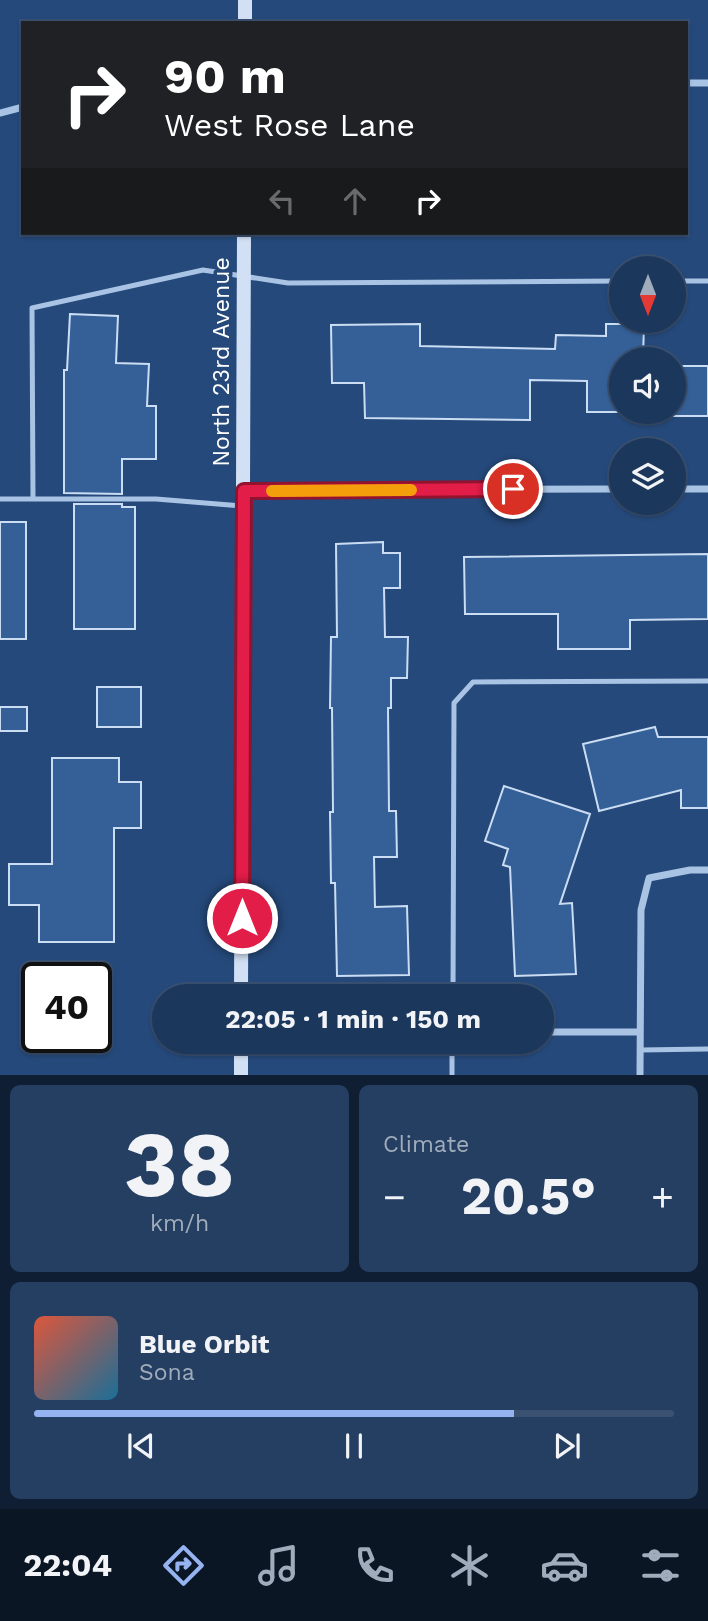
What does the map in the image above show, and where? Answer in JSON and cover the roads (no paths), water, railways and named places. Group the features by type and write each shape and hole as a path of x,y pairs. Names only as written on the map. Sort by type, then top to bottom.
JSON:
{"street":[{"path":"245,0 245,21"},
{"path":"688,83 708,83"},
{"path":"0,113 21,108"},
{"name":"North 23rd Avenue","path":"242,984 244,235"},
{"path":"244,491 609,489"},
{"path":"686,489 708,489"},
{"path":"640,1075 641,910 649,878 690,870 708,870"},
{"path":"554,1032 640,1032"},
{"path":"241,1054 241,1075"}],"lane":[{"path":"33,499 32,308 203,270 288,283 609,281"},
{"path":"686,281 708,281"},
{"path":"0,499 156,499 244,506"},
{"path":"453,984 454,703 473,682 708,681"},
{"path":"640,1049 708,1049"},
{"path":"452,1054 452,1075"}]}
